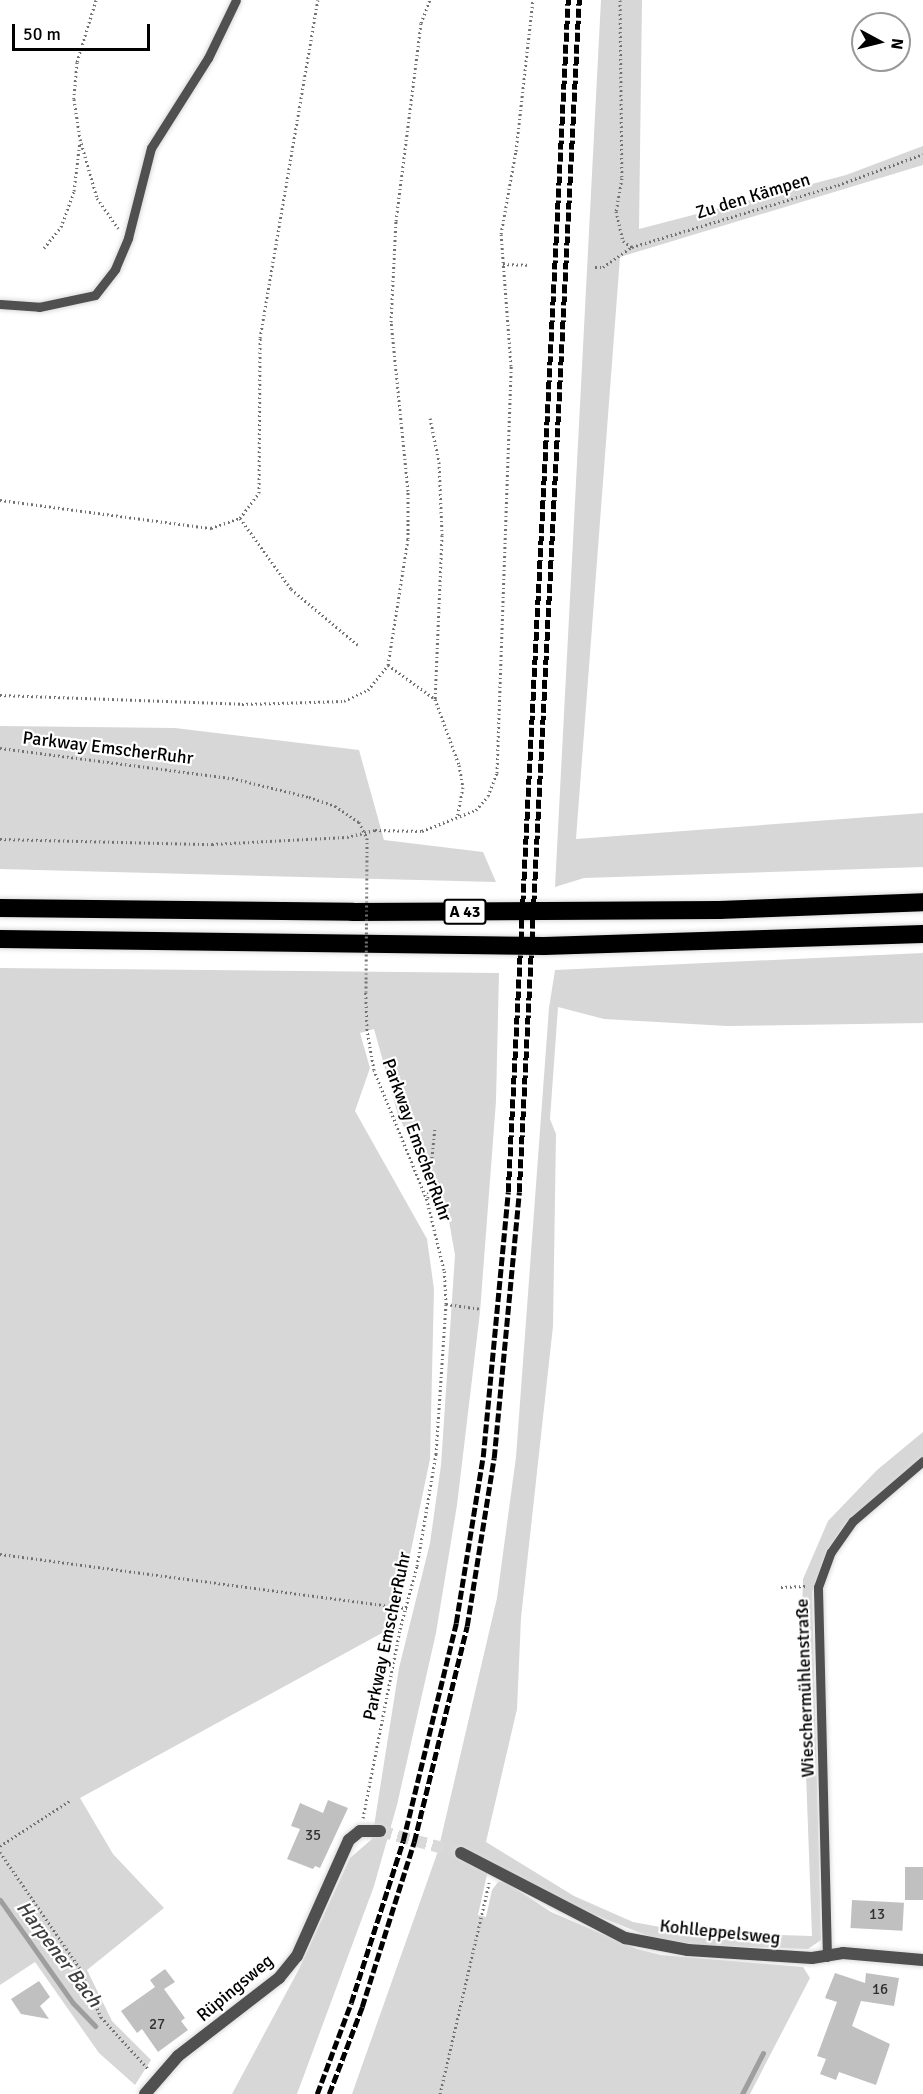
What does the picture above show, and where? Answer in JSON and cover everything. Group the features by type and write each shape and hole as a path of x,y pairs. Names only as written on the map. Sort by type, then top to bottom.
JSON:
{"highway":[{"name":"A 43","path":"0,908 342,912 709,910 923,902"},
{"name":"A 43","path":"0,939 544,946 923,934"}],"street":[{"path":"360,1831 380,1831"},
{"name":"Rüpingsweg","path":"145,2094 156,2078 279,1978 291,1964 339,1855 360,1831"},
{"name":"Kohlleppelsweg","path":"461,1853 493,1867 625,1938 687,1950 827,1957 843,1953 923,1960"}],"lane":[{"path":"0,304 39,307 95,295 115,269 128,238 151,148 208,58 236,0"},
{"name":"Wieschermühlenstraße","path":"827,1957 818,1587 831,1552 853,1521 923,1461"}],"path":[{"path":"96,0 77,63 74,99 80,139 97,198 111,221 128,238"},
{"path":"0,500 188,527 212,528 240,518 259,493 260,338 318,0"},
{"path":"0,695 242,704 344,701 368,690 388,665 408,539 408,491 391,322 396,221 421,23 430,0"},
{"path":"0,839 212,844 347,837 365,832 422,831 476,810 488,796 497,773 511,366 501,234 516,151 533,0"},
{"path":"620,0 622,178 616,211 623,241 632,247"},
{"path":"44,248 62,227 74,191 80,139"},
{"name":"Zu den Kämpen","path":"595,267 603,267 632,247 826,188 923,154"},
{"path":"503,264 527,265"},
{"path":"430,418 439,462 441,535 435,699 459,765 463,787 457,818"},
{"path":"240,518 291,589 358,645"},
{"path":"388,665 435,699"},
{"name":"Parkway EmscherRuhr","path":"0,748 232,778 335,806 359,822 365,832 367,1030 374,1070 427,1200 444,1270 446,1304 436,1454 360,1831"},
{"path":"427,1200 435,1127"},
{"path":"446,1304 480,1309"},
{"path":"0,1554 406,1608"},
{"path":"782,1587 818,1587"},
{"path":"0,1846 71,1800"},
{"path":"0,1852 79,1967 101,2017 156,2078"},
{"path":"440,2094 493,1867"}],"shaded area":[{"path":"601,0 642,0 639,229 846,175 923,146 923,165 620,257 576,839 923,813 923,867 584,878 555,887"},
{"path":"0,726 175,728 359,750 384,840 483,852 496,882 0,869"},
{"path":"923,953 923,1023 727,1026 604,1019 558,1007 550,1119 556,1134 553,1326 521,1618 517,1709 486,1842 574,1896 633,1922 687,1932 812,1936 801,1638 803,1579 828,1521 877,1470 923,1432 923,1456 848,1520 827,1550 812,1592 821,1940 808,1949 698,1945 651,1937 582,1910 463,1848 488,1870 478,1915 486,1917 492,1890 498,1882 504,1881 551,1912 637,1949 661,1955 803,1967 810,1978 750,2094 352,2094 438,1851 497,1598 516,1457 549,1008 555,970"},
{"path":"0,968 499,973 496,1101 480,1312 457,1505 436,1633 397,1805 374,1886 297,2094 232,2094 299,1969 350,1858 372,1839 399,1668 430,1543 441,1465 455,1255 449,1221 398,1115 374,1029 360,1033 370,1068 355,1111 427,1239 434,1289 430,1459 399,1608 391,1612 382,1633 80,1798 113,1854 164,1908 87,1970 112,2021 151,2060 135,2085 99,2053 35,1962 0,1985"}],"building":[{"path":"328,1800 348,1808 320,1868 315,1866 313,1869 287,1859 300,1829 291,1826 300,1803 323,1813"},
{"path":"905,1867 923,1867 923,1900 905,1900"},
{"path":"852,1900 904,1903 902,1931 851,1928"},
{"path":"165,1969 175,1982 164,1989 185,2018 181,2021 188,2030 158,2052 142,2029 137,2033 121,2011 155,1987 150,1980"},
{"path":"835,1973 865,1983 866,1973 899,1978 894,2006 861,2001 852,2026 890,2044 876,2085 839,2072 836,2080 820,2074 826,2059 817,2056 837,2002 825,1998"},
{"path":"39,1981 50,1997 40,2006 49,2019 21,2014 11,1999"}],"waterway":[{"name":"Harpener Bach","path":"0,1900 73,2003 95,2026"},
{"path":"742,2094 763,2053"}],"tunnel":[{"path":"380,1831 461,1853"}],"railway":[{"path":"317,2094 351,2003 403,1841 456,1623 483,1457 508,1192 568,0"},
{"path":"329,2094 362,2007 414,1842 467,1626 494,1458 519,1192 579,0"}]}
